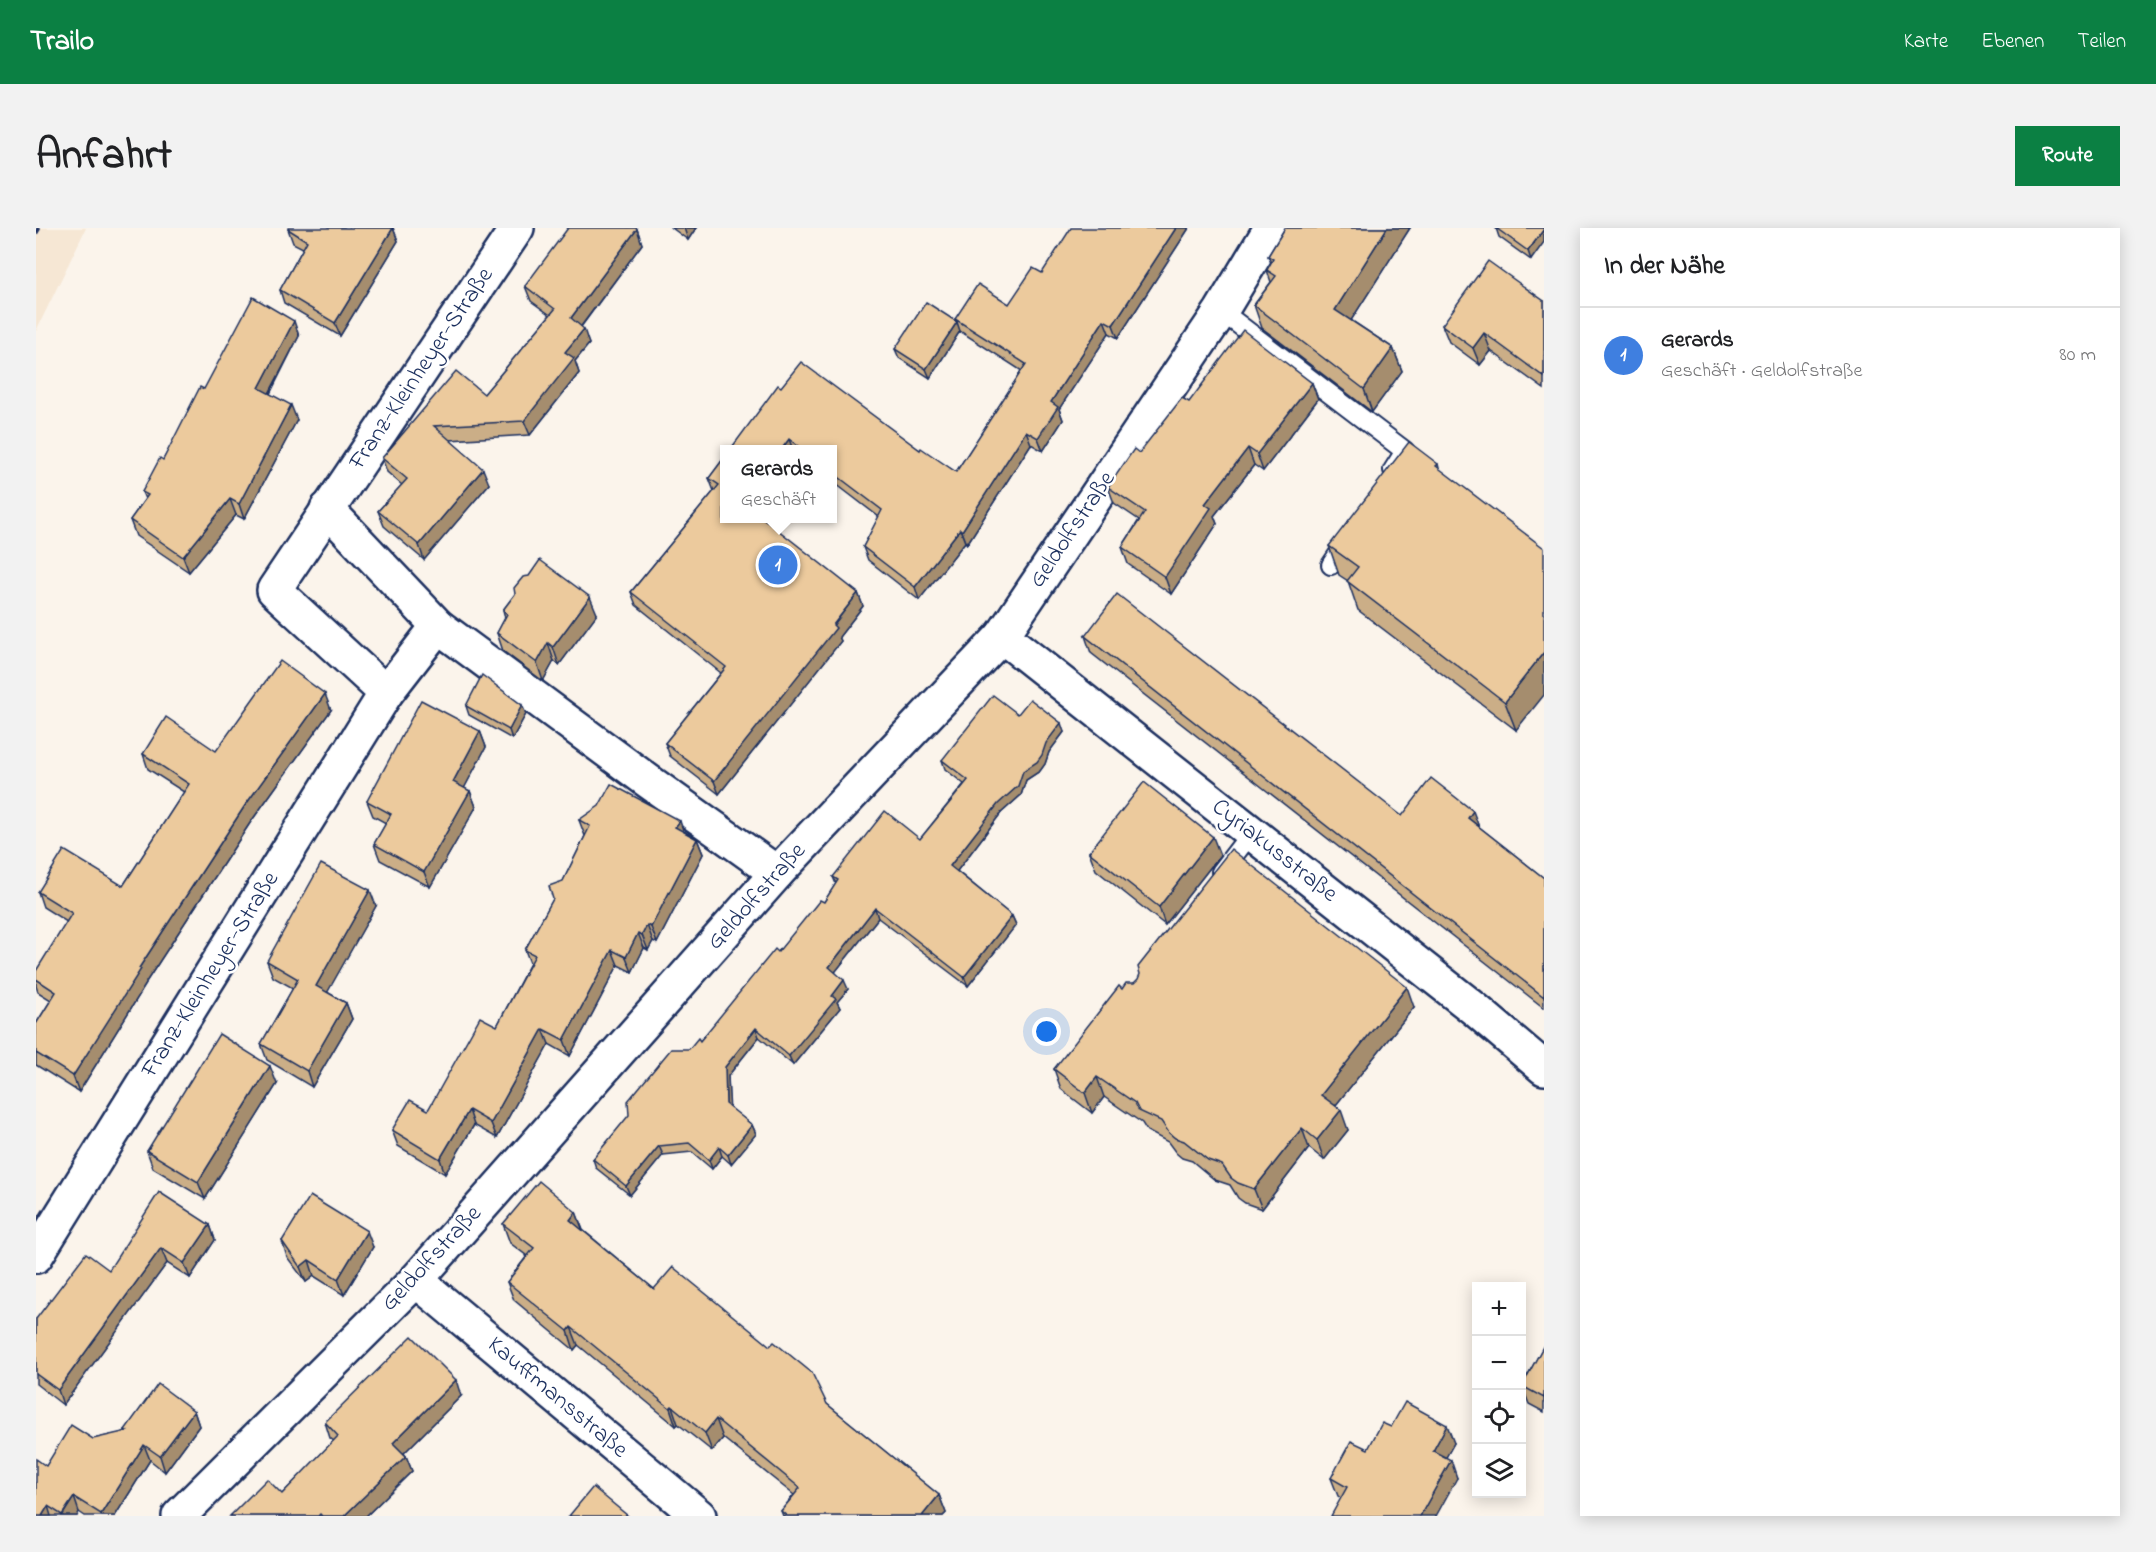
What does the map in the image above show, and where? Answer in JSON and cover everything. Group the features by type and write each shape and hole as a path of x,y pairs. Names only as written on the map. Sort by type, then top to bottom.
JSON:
{"street":[{"name":"Franz-Kleinheyer-Straße","path":"386,693 274,590 517,228"},
{"name":"Geldolfstraße","path":"178,1516 416,1280 777,873 1002,636 1221,311 1271,228"},
{"path":"327,509 438,626 777,873"},
{"name":"Franz-Kleinheyer-Straße","path":"36,1256 386,693 438,626"},
{"name":"Cyriakusstraße","path":"1002,636 1466,1003 1544,1068"},
{"name":"Kauffmansstraße","path":"416,1280 699,1516"}],"lane":[{"path":"1221,311 1405,451 1380,489"},
{"path":"1331,565 1356,527"},
{"path":"1208,888 1251,833"}],"shaded area":[{"path":"36,228 86,228 36,331"}],"building":[{"path":"289,228 393,228 335,323 280,290 307,241"},
{"path":"568,228 637,229 571,318 584,329 565,352 574,358 524,421 434,426 483,469 419,545 378,511 407,479 382,458 456,371 484,394 555,309 525,286"},
{"path":"1071,228 1176,228 1113,325 1104,320 1051,402 1058,407 1038,438 1026,431 962,531 960,529 915,587 863,547 882,510 837,476 837,445 797,445 789,439 785,445 734,445 778,385 781,387 801,362 920,450 921,448 956,472 1026,364 955,319 978,284 1009,304 1033,268 1042,273"},
{"path":"1285,228 1387,228 1335,310 1393,348 1364,389 1254,305 1276,276 1267,270 1273,259 1268,256"},
{"path":"1496,228 1544,228 1544,229 1528,251"},
{"path":"1488,261 1544,301 1544,377 1484,333 1473,348 1442,325"},
{"path":"253,297 294,321 259,388 291,405 239,504 230,499 183,557 130,520 148,495 142,492 160,458 163,460 200,387 204,389"},
{"path":"926,302 957,322 926,369 895,349"},
{"path":"1243,330 1312,383 1257,454 1248,448 1205,504 1211,508 1165,577 1122,547 1145,512 1108,487 1134,449 1139,453 1182,398 1189,402"},
{"path":"1409,442 1438,464 1436,466 1544,548 1544,652 1505,702 1347,581 1358,567 1329,546"},
{"path":"720,463 720,523 769,523 858,593 833,625 836,628 714,781 665,743 726,667 631,592 719,485 709,478"},
{"path":"540,560 590,597 553,647 548,643 537,663 497,633 507,614 503,610 515,594 514,588 523,577 529,576"},
{"path":"1117,594 1402,816 1431,778 1473,811 1468,818 1544,878 1544,997 1085,636"},
{"path":"280,661 325,694 244,807 139,968 141,969 73,1076 36,1053 36,1024 56,992 36,979 36,971 72,913 38,892 64,850 123,886 189,784 143,754 166,717 216,751"},
{"path":"482,675 522,705 509,730 466,706"},
{"path":"993,695 1018,714 1030,699 1061,723 1046,743 1037,762 1023,771 1018,786 998,804 950,866 1012,916 964,977 875,908 829,967 844,980 832,996 836,999 789,1056 756,1028 725,1067 726,1104 752,1125 728,1155 719,1147 709,1160 689,1143 659,1146 626,1186 593,1159 629,1115 628,1101 671,1049 689,1049 698,1038 700,1041 775,949 778,952 820,900 824,902 838,880 833,877 885,811 920,839 968,780 942,760"},
{"path":"421,700 480,731 453,782 470,791 424,872 374,844 391,814 367,801"},
{"path":"1144,782 1213,837 1159,907 1089,852"},
{"path":"611,784 680,821 675,827 697,839 651,927 647,925 642,935 638,933 626,957 612,950 564,1040 543,1029 491,1123 469,1110 440,1159 392,1130 410,1100 428,1110 480,1017 497,1026 535,955 525,950 553,899 549,886 563,881 590,826 579,820 599,806"},
{"path":"1231,849 1407,987 1321,1095 1341,1110 1317,1140 1302,1128 1254,1189 1238,1183 1231,1178 1222,1165 1208,1160 1184,1141 1175,1138 1161,1121 1139,1111 1135,1103 1097,1077 1085,1093 1054,1069 1119,986 1122,989 1126,983 1134,983 1138,979 1140,974 1138,967"},
{"path":"321,864 370,890 316,986 346,1003 307,1071 261,1044 298,979 267,961"},
{"path":"219,1034 270,1066 198,1182 147,1151"},
{"path":"539,1181 576,1212 570,1220 654,1289 673,1267 770,1346 774,1342 812,1373 827,1404 939,1495 922,1516 787,1516 781,1511 800,1488 716,1419 705,1433 672,1406 670,1408 571,1327 568,1331 507,1282 534,1248 503,1224"},
{"path":"159,1192 210,1225 184,1263 161,1248 58,1390 36,1374 36,1319 86,1253 109,1270"},
{"path":"310,1196 367,1231 338,1279 309,1260 300,1267 282,1241"},
{"path":"412,1336 456,1380 393,1443 406,1456 344,1516 322,1516 320,1514 318,1516 230,1516 267,1479 282,1494 338,1436 325,1422"},
{"path":"1544,1345 1544,1398 1526,1388 1526,1379"},
{"path":"158,1384 194,1411 160,1456 144,1445 101,1514 74,1497 62,1515 48,1506 42,1516 36,1516 36,1459 46,1466 71,1425 93,1439 127,1431 125,1430"},
{"path":"1405,1402 1447,1425 1433,1451 1451,1460 1420,1516 1331,1516 1347,1487 1331,1478 1351,1441 1368,1449 1382,1423 1391,1427"},
{"path":"593,1487 628,1516 569,1516"}],"railway":[{"path":"36,233 39,228"}],"place":[{"name":"Gerards","path":"778,565"}]}
